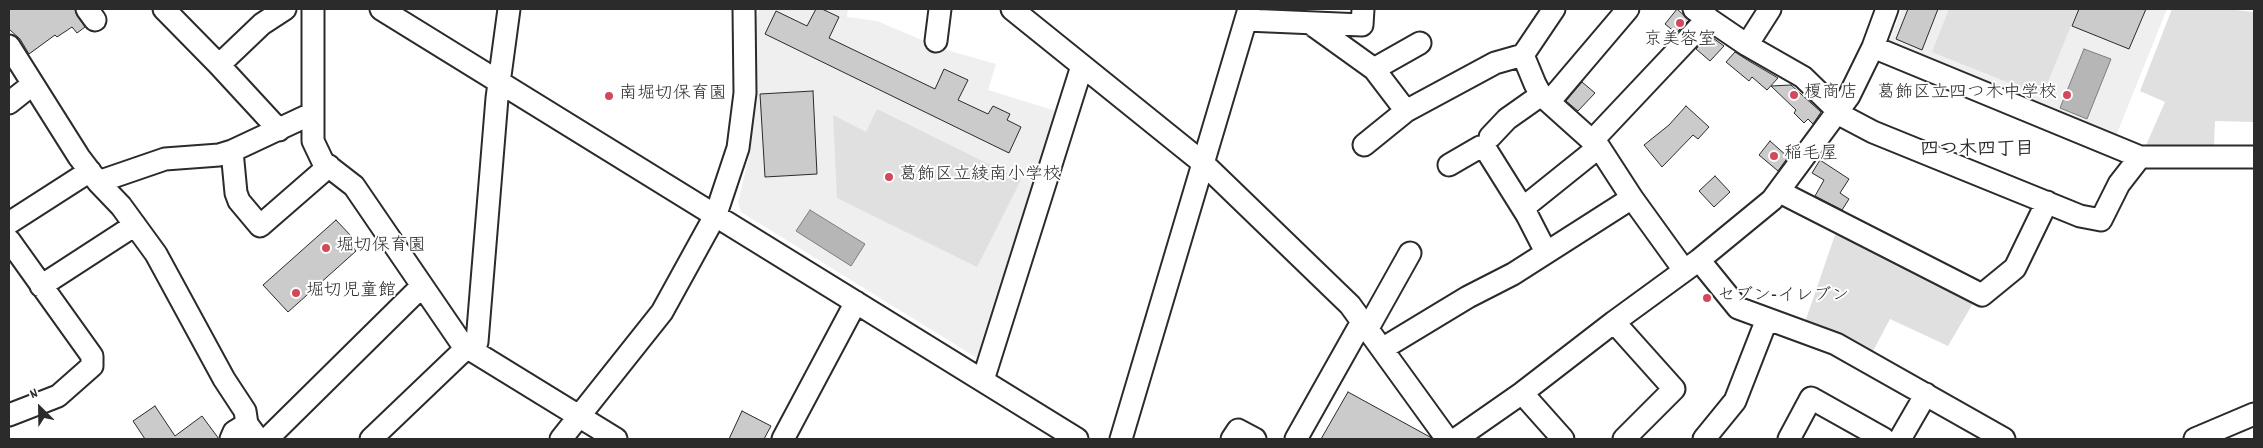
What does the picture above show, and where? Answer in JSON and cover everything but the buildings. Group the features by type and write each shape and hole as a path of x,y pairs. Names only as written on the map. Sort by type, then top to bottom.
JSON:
{"street":[{"path":"164,9 279,130"},
{"path":"219,65 262,24 283,9"},
{"path":"313,9 311,114 313,141 323,162 354,186 460,341 468,348 616,439"},
{"path":"381,9 716,214 1077,439"},
{"path":"371,439 468,348 477,342 499,82 509,9"},
{"path":"561,439 662,312 716,214 738,148 746,92 744,9"},
{"path":"936,41 940,9"},
{"path":"1012,9 1203,163 1350,305 1447,439"},
{"path":"1121,439 1247,14 1310,23 1362,25 1363,9"},
{"path":"1364,145 1406,111 1495,64 1523,55 1554,9"},
{"path":"1490,138 1507,119 1545,99 1628,9"},
{"path":"1747,45 1770,9"},
{"path":"1456,439 1522,393 1692,265 1780,192 1838,112 1860,77 1873,47 1880,12"},
{"path":"1523,208 1596,144 1701,13 1747,45 1802,77 1838,112 1873,132 2080,216 2101,220 2123,178 2140,157"},
{"path":"1310,23 1374,69 1406,111"},
{"path":"1374,69 1420,42"},
{"path":"9,46 94,177 121,206 156,254 224,379 244,410 252,431 234,432 230,439"},
{"path":"1873,47 2140,157 2254,157"},
{"path":"1523,55 1545,99 1596,144 1632,198 1692,265 1738,308 1836,344 2000,438"},
{"path":"983,380 1082,66"},
{"path":"9,103 33,84"},
{"path":"9,223 94,177 165,159 219,155 232,151 311,114"},
{"path":"1449,165 1480,147 1485,148 1523,208 1546,252"},
{"path":"232,151 236,193 239,201 260,226 329,166"},
{"path":"1780,192 1982,295 2015,268 2046,202"},
{"path":"1382,349 1468,297 1514,274 1632,198"},
{"path":"41,286 135,225"},
{"path":"9,240 92,356 92,366 58,396 9,415"},
{"path":"1296,439 1410,253"},
{"path":"266,439 422,286"},
{"path":"783,439 856,302"},
{"path":"1704,439 1736,401 1767,320"},
{"path":"1614,322 1674,389 1624,439"},
{"path":"1522,393 1563,439"},
{"path":"1900,439 1926,394"},
{"path":"1789,439 1810,398 1884,439"},
{"path":"2195,439 2254,414"},
{"path":"1232,439 1238,430 1255,439"}],"shaded area":[{"name":"葛飾区立綾南小学校","path":"759,9 848,9 847,17 877,21 943,49 996,64 988,90 1056,111 977,358 741,212 738,202 750,152 754,95 754,26"},
{"name":"葛飾区立四つ木中学校","path":"1902,9 2167,9 2114,141 1888,44"},
{"path":"1949,9 2078,9 2042,96 1932,52"},
{"path":"2172,9 2225,9 2254,12 2254,122 2215,121 2214,146 2144,150 2165,102 2140,91"},
{"path":"2084,49 2111,59 2087,119 2060,108"},
{"path":"877,109 1021,180 977,267 837,198 833,115 866,132"},
{"path":"810,210 865,244 851,266 796,231"},
{"path":"1837,229 1975,300 1948,346 1890,319 1871,355 1804,325"}],"place":[{"name":"京美容室","path":"1680,23"},
{"name":"榎商店","path":"1794,95"},
{"name":"葛飾区立四つ木中学校","path":"2067,95"},
{"name":"南堀切保育園","path":"609,96"},
{"name":"稲毛屋","path":"1774,156"},
{"name":"葛飾区立綾南小学校","path":"889,177"},
{"name":"堀切保育園","path":"326,248"},
{"name":"堀切児童館","path":"296,293"},
{"name":"セブン-イレブン","path":"1707,298"}],"district":[{"name":"四つ木四丁目","path":"1977,151"}]}
